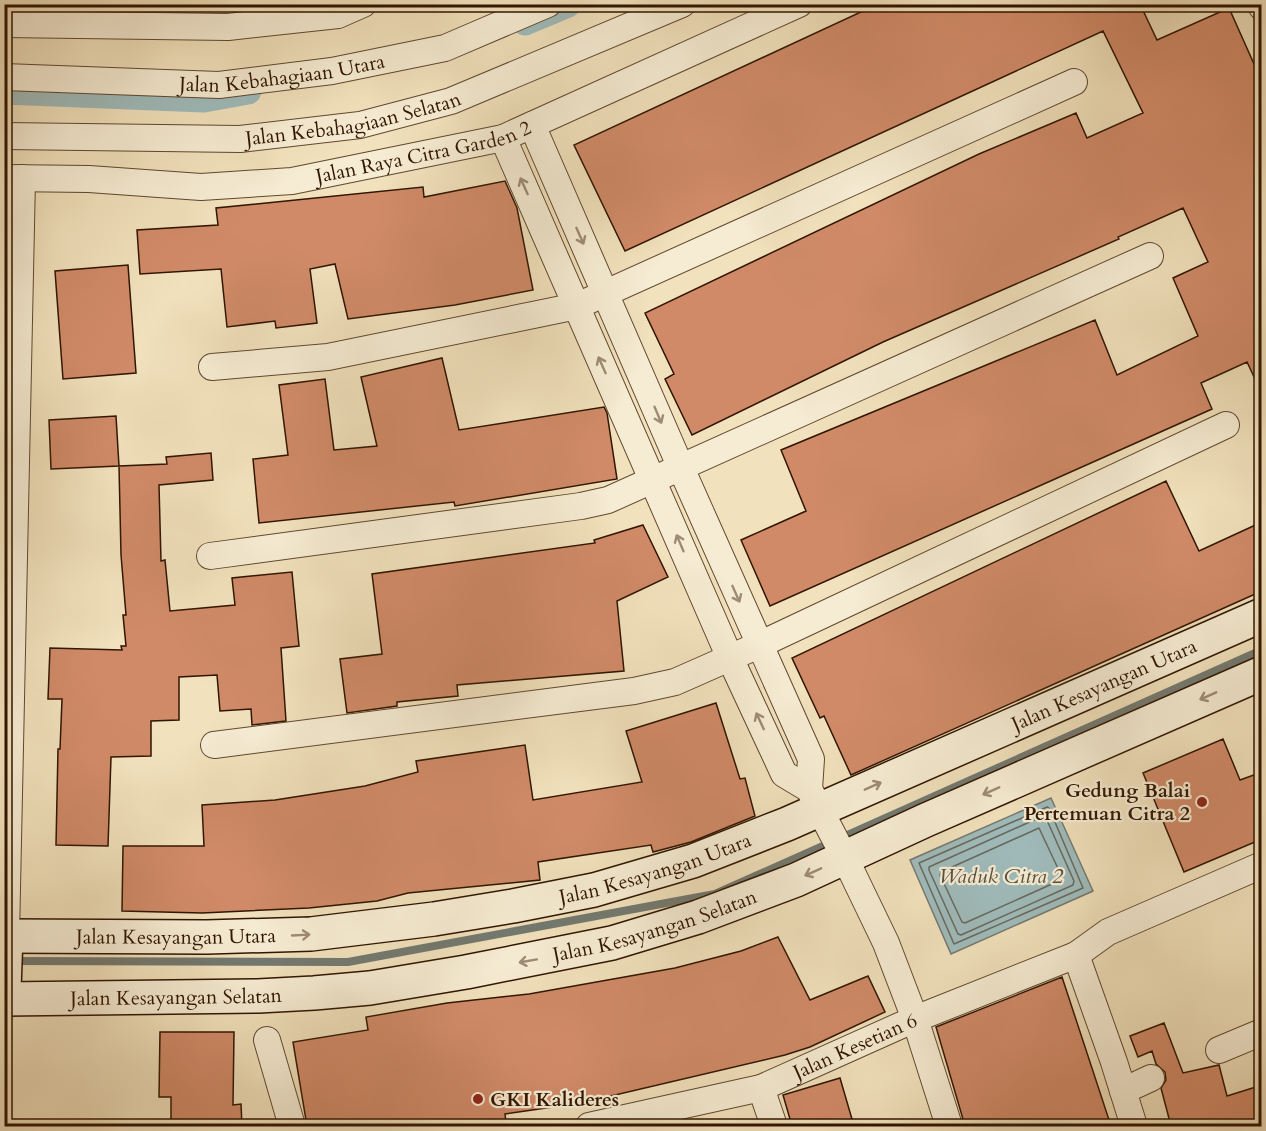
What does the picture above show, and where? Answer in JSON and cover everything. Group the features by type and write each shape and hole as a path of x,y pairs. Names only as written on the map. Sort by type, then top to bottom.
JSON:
{"street":[{"path":"4,24 228,27 338,15 363,4"},
{"name":"Jalan Kebahagiaan Utara","path":"4,77 219,86 332,71 445,48 548,4"},
{"name":"Jalan Kebahagiaan Selatan","path":"4,136 240,139 360,125 451,101 682,4"},
{"name":"Jalan Raya Citra Garden 2","path":"4,989 14,178 89,179 201,188 292,181 503,138 799,4"},
{"path":"212,367 328,357 577,306 1074,82"},
{"path":"531,125 811,759 818,805 886,943 915,1019 949,1126"},
{"path":"503,138 730,658 784,774 818,805"},
{"path":"210,556 581,506 608,500 1150,256"},
{"path":"214,745 634,691 675,682 759,645 1226,425"},
{"name":"Jalan Kesayangan Utara","path":"6,939 261,937 311,934 434,919 594,890 693,861 787,824 818,805 1262,615"},
{"name":"Jalan Kesayangan Selatan","path":"4,999 258,996 370,987 466,972 612,943 688,920 785,884 842,853 937,815 1262,673"},
{"name":"Jalan Kesetian 6","path":"589,1126 616,1124 761,1088 915,1019 1076,955 1108,932 1262,865"},
{"path":"1076,955 1134,1126"},
{"path":"1219,1050 1262,1032"},
{"path":"267,1040 292,1126"},
{"path":"1123,1091 1151,1078"},
{"path":"761,1088 774,1126"}],"water":[{"name":"Waduk Citra 2","path":"1051,798 1093,891 951,954 910,860"}],"building":[{"path":"878,4 1085,4 1088,12 1104,4 1140,4 1157,40 1229,8 1262,82 1262,394 1247,362 1201,383 1212,409 770,606 741,540 806,511 781,450 1095,320 1117,375 1198,336 1173,278 1208,262 1183,208 1118,237 1119,239 883,342 692,435 665,379 674,374 645,313 979,154 1076,113 1087,138 1143,113 1103,31 625,251 574,145"},
{"path":"505,181 517,208 533,290 455,305 348,319 335,264 310,269 317,323 276,328 275,321 227,327 221,269 140,274 137,230 218,225 216,208 423,187 424,197"},
{"path":"128,265 136,373 63,379 55,271"},
{"path":"442,358 459,430 604,407 607,413 617,479 455,506 454,502 259,523 253,459 288,455 279,385 325,379 334,450 377,446 361,377"},
{"path":"116,416 119,466 51,469 49,420"},
{"path":"211,453 213,480 159,485 161,561 165,560 170,611 235,605 232,578 292,572 299,646 281,648 286,721 252,725 251,709 220,711 217,675 179,677 179,720 151,721 151,756 111,757 108,846 56,845 58,749 60,749 62,699 48,699 50,648 122,650 121,646 126,646 119,466 167,464 166,457"},
{"path":"1166,481 1199,551 1262,522 1262,591 851,775 824,716 820,718 792,658"},
{"path":"643,525 668,577 617,601 624,671 457,685 458,696 397,702 397,706 347,713 340,659 382,654 372,574 595,543 594,540"},
{"path":"716,703 740,779 745,778 755,816 691,842 653,852 651,845 538,862 540,880 408,893 377,901 309,908 202,913 122,911 123,846 204,846 202,805 275,800 365,786 418,772 416,761 525,745 533,800 642,782 626,731"},
{"name":"Gedung Balai Pertemuan Citra 2","path":"1223,739 1240,780 1262,772 1262,839 1184,872 1143,773"},
{"path":"778,937 810,1000 868,976 885,1012 810,1047 785,1055 581,1103 505,1114 506,1123 484,1126 307,1126 293,1042 368,1030 366,1017 447,1003 529,994 675,968 741,951"},
{"path":"1062,977 1111,1126 965,1126 936,1027"},
{"path":"1164,1023 1183,1073 1219,1065 1227,1096 1262,1085 1262,1126 1171,1126 1161,1088 1166,1080 1165,1072 1156,1064 1152,1051 1138,1057 1130,1036"},
{"path":"160,1032 234,1032 233,1105 241,1104 242,1126 171,1126 171,1097 159,1097"},
{"path":"840,1078 854,1126 792,1126 783,1095"}],"waterway":[{"path":"525,22 568,4"},
{"path":"4,91 204,99 248,91"},
{"path":"12,961 348,962 715,894 1262,650"}],"place":[{"name":"Gedung Balai Pertemuan Citra 2","path":"1202,802"},
{"name":"GKI Kalideres","path":"478,1099"}]}
